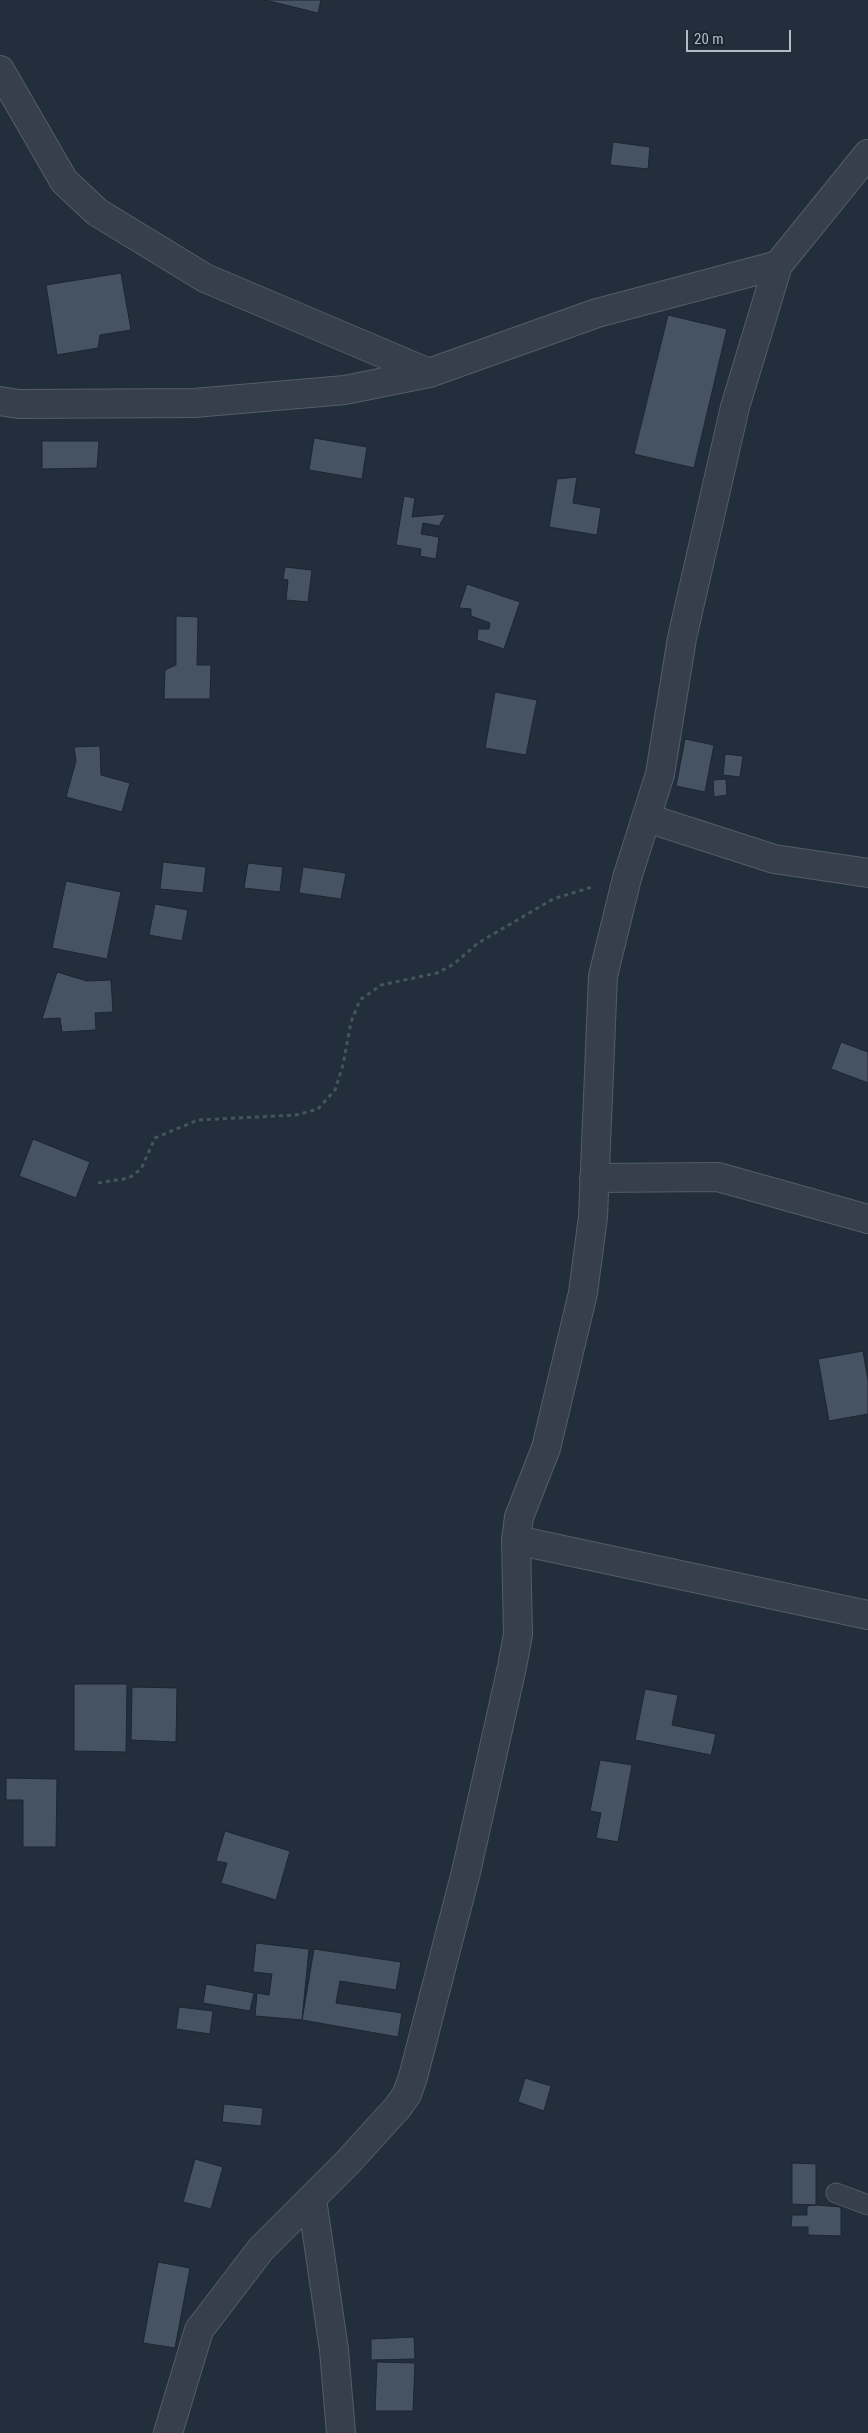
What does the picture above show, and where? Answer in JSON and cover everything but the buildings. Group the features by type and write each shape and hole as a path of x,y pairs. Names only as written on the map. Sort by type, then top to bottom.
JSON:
{"street":[{"path":"0,70 64,181 97,212 205,278 429,373"},
{"path":"168,2433 198,2330 261,2249 312,2199 398,2107 407,2094 413,2077 466,1872 512,1667 518,1634 516,1540 519,1516 546,1448 583,1293 593,1217 602,976 626,878 660,774 669,729 682,638 735,407 778,265 868,154"},
{"path":"0,401 19,404 194,402 345,390 429,373 597,313 778,265"},
{"path":"647,818 774,859 868,873"},
{"path":"594,1178 718,1177 868,1219"},
{"path":"516,1540 868,1615"},
{"path":"312,2199 334,2350 340,2433"}],"lane":[{"path":"836,2193 868,2204"}],"path":[{"path":"98,1182 129,1178 141,1168 155,1138 198,1120 296,1116 318,1109 335,1090 343,1065 351,1022 360,1000 381,985 437,973 454,964 478,943 553,899 626,878"}]}
